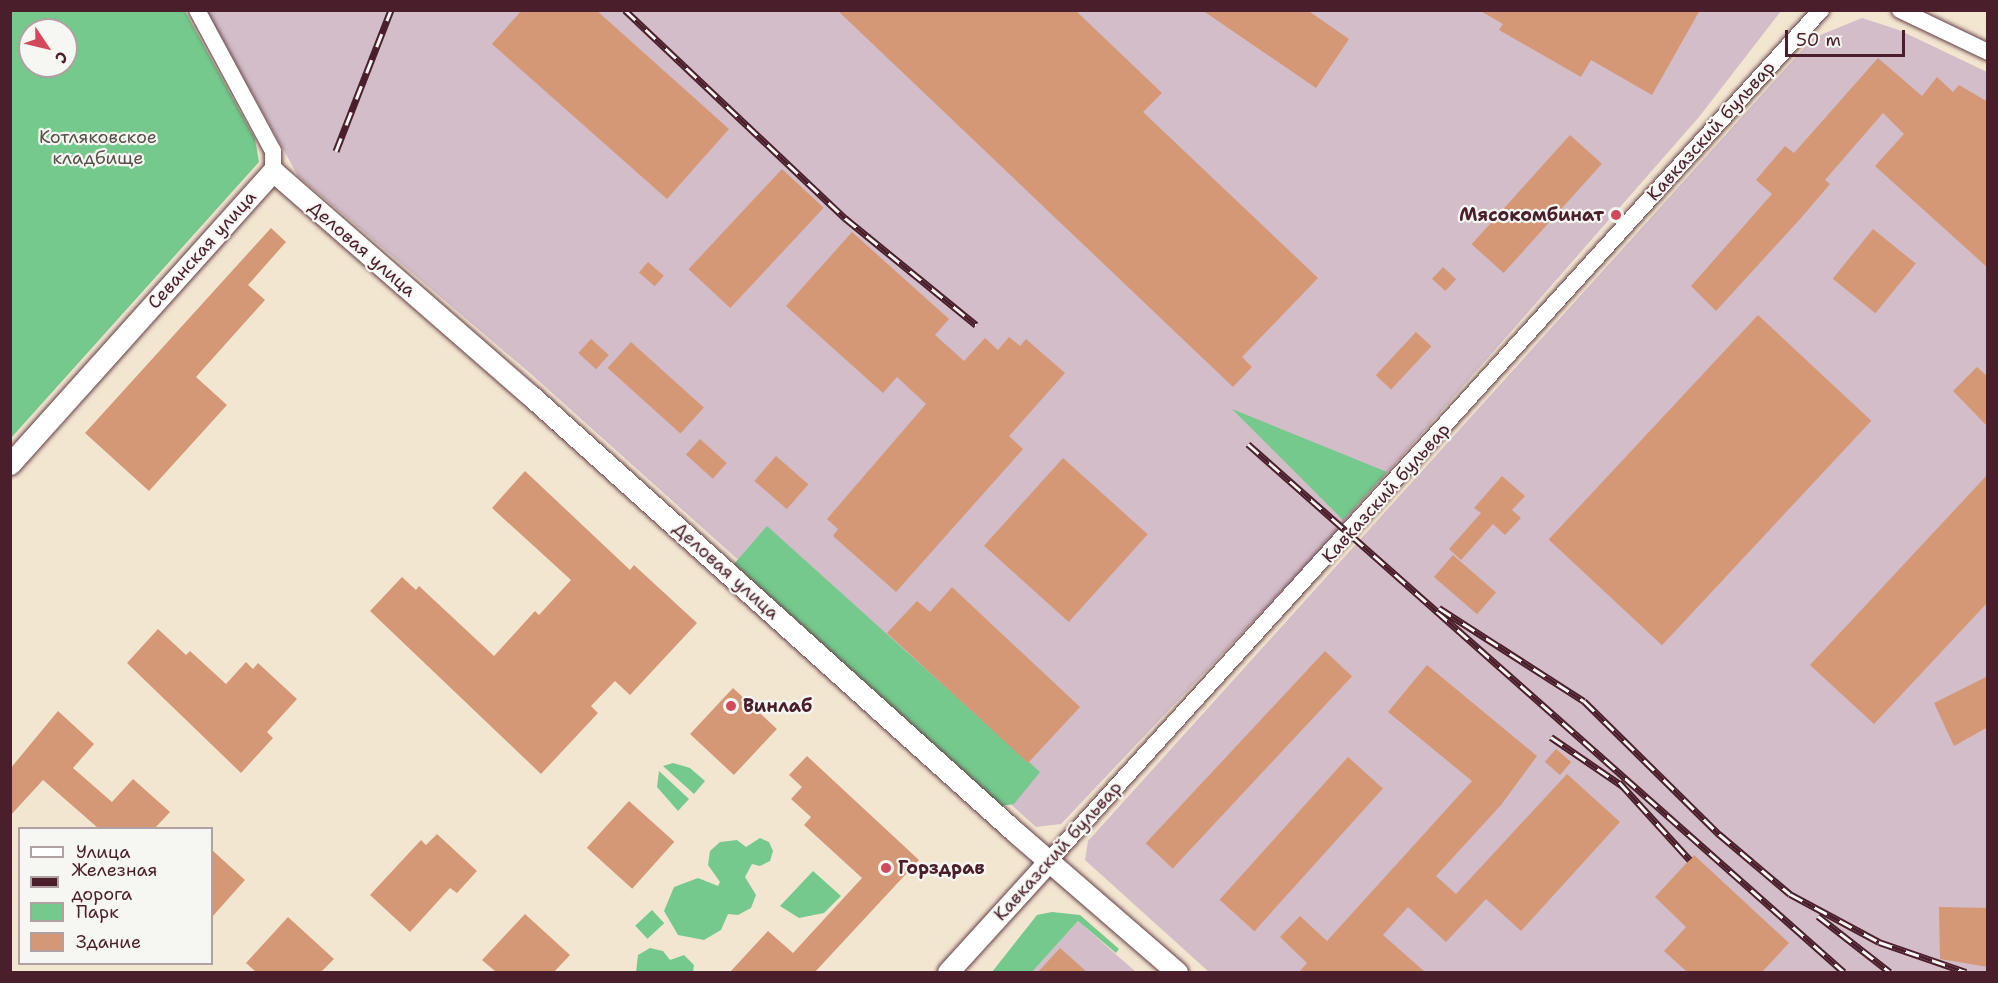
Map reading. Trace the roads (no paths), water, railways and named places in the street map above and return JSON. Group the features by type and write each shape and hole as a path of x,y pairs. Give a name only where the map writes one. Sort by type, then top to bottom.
{"street":[{"path":"197,10 273,151 273,171"},
{"name":"Кавказский бульвар","path":"948,972 1821,10"},
{"path":"1900,10 1988,52"},
{"name":"Севанская улица","path":"10,464 273,171"},
{"name":"Деловая улица","path":"273,171 641,493 1049,861 1177,972"}],"railway":[{"path":"336,151 391,10"},
{"path":"625,10 845,218 976,325"},
{"path":"1248,444 1844,972"},
{"path":"1439,608 1584,701 1719,834 1790,894 1879,942 1966,972"},
{"path":"1551,737 1624,787"},
{"path":"1619,782 1690,860"},
{"path":"1818,916 1890,972"}],"place":[{"name":"Мясокомбинат","path":"1616,215"},
{"name":"Винлаб","path":"731,706"},
{"name":"Горздрав","path":"886,868"}],"park label":[{"name":"Котляковское кладбище","path":"98,148"}]}
